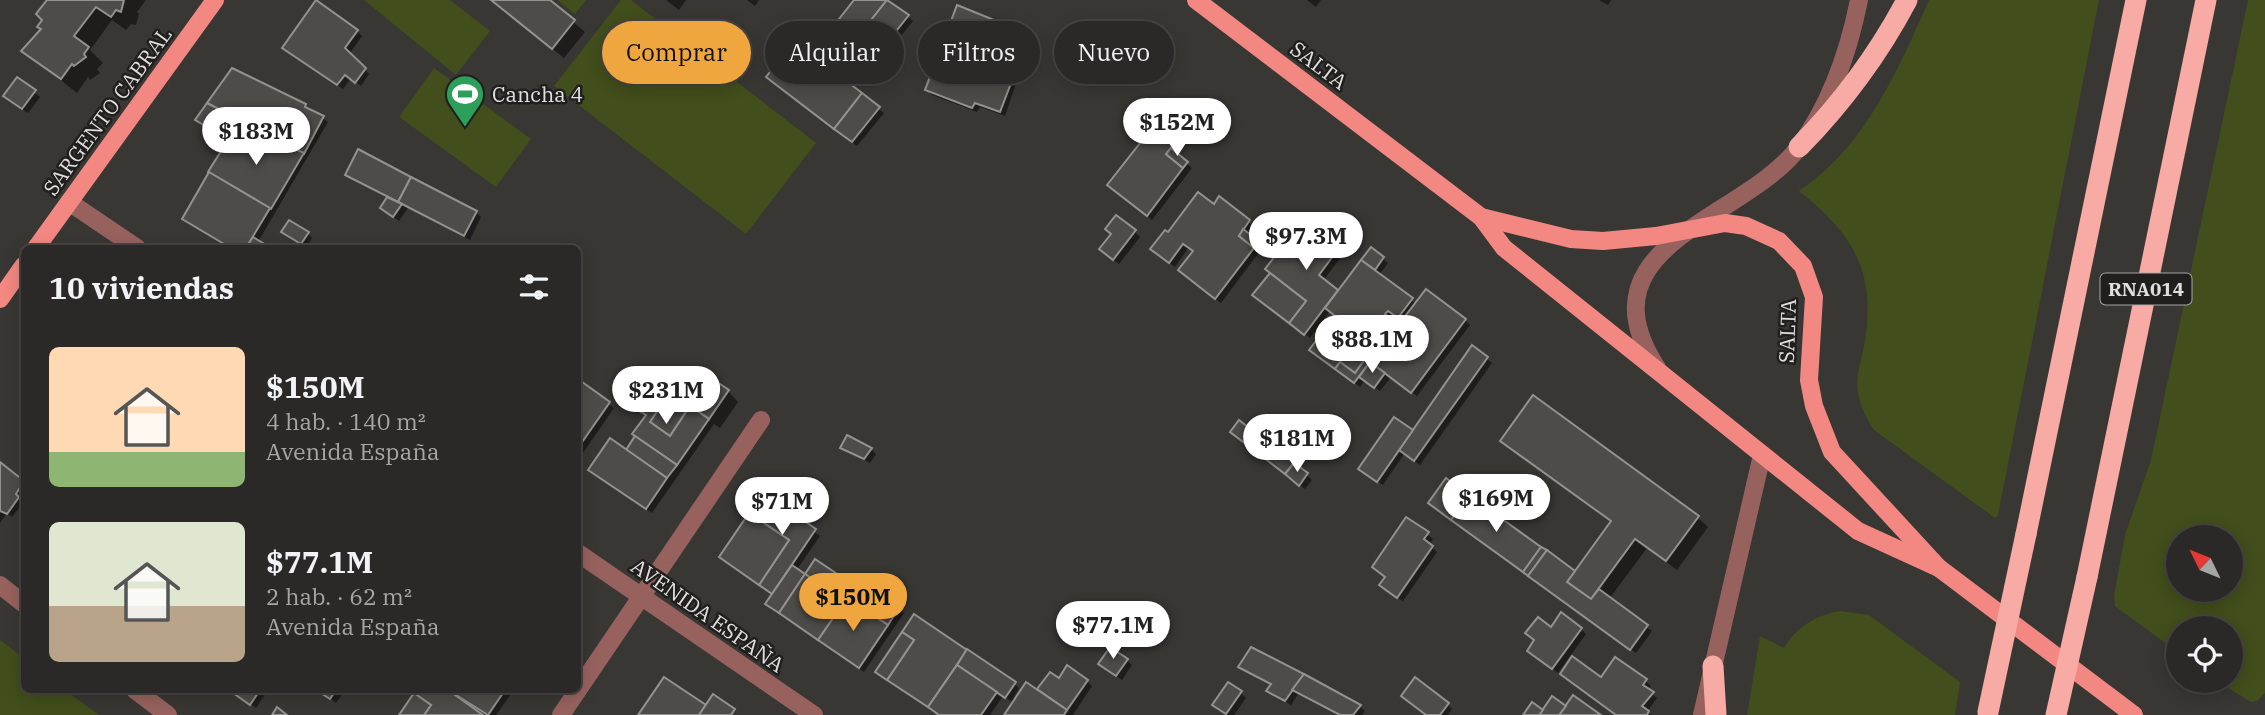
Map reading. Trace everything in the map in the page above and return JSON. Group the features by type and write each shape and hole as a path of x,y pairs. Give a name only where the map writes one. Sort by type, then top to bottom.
{"highway":[{"path":"1799,147 1850,93 1890,32 1907,0"},
{"name":"RNA014","path":"1987,713 2136,0"},
{"name":"RNA014","path":"2056,715 2206,0"},
{"path":"1713,666 1716,715"}],"main road":[{"name":"SARGENTO CABRAL","path":"38,245 215,0"},
{"name":"SALTA","path":"1196,0 1481,216 1504,248 1858,531 1939,568"},
{"name":"SALTA","path":"1481,216 1571,239 1603,241 1725,223 1746,226 1779,241 1803,266 1814,297 1809,380 1822,430 1832,452 1848,472 1876,496 1939,568 2134,715"},
{"path":"0,299 21,269"}],"street":[{"path":"1661,374 1644,348 1637,327 1637,293 1646,272 1659,254 1685,231 1766,180 1799,147 1834,81 1853,30 1859,0"},
{"path":"69,202 132,245"},
{"path":"581,685 761,420"},
{"path":"1702,715 1762,455"},
{"name":"AVENIDA ESPAÑA","path":"581,555 814,715"},
{"path":"0,585 21,602"},
{"path":"139,693 168,715"},
{"path":"561,715 576,693"}],"green space":[{"path":"364,0 450,0 490,31 456,75"},
{"path":"557,0 586,0 575,14"},
{"path":"621,0 631,0 658,21 605,21"},
{"path":"1929,0 2099,0 1998,515 1995,518 1874,430 1859,400 1857,388 1867,323 1865,281 1860,263 1842,232 1799,191 1822,173 1861,130 1892,80"},
{"path":"2248,0 2265,0 2265,693 2257,701 2251,702 2236,693 2243,693 2243,616 2166,616 2166,643 2115,606 2114,596 2125,535 2151,460"},
{"path":"602,24 602,84 740,84 816,143 746,234 554,86"},
{"name":"Cancha 4","path":"434,68 531,139 496,187 399,117"},
{"path":"1840,611 1869,615 1960,682 1955,715 1747,715 1760,636 1784,648 1808,623"},
{"path":"0,640 21,656 21,693 69,693 99,715 0,715"}],"building":[{"path":"47,0 124,0 121,12 116,10 111,17 96,7 74,36 89,47 84,54 86,57 74,66 72,64 61,79 21,51 41,29 37,27 42,20 36,14"},
{"path":"316,0 358,30 345,48 366,68 355,83 345,75 337,85 282,48"},
{"path":"491,0 550,0 575,20 552,49"},
{"path":"854,0 887,0 870,21 837,21"},
{"path":"887,0 909,15 904,21 870,21"},
{"path":"957,5 997,21 951,21"},
{"path":"232,68 306,104 305,107 324,116 304,154 207,103"},
{"path":"17,77 36,90 22,109 3,96"},
{"path":"775,84 850,84 862,93 834,129"},
{"path":"927,84 1011,84 1000,112 975,103 972,108 925,90"},
{"path":"862,93 880,107 852,142 834,129"},
{"path":"207,103 240,120 228,139 195,120"},
{"path":"236,127 279,150 283,143 304,153 271,209 208,172"},
{"path":"1152,128 1173,145 1166,154 1183,168 1147,216 1107,185"},
{"path":"1171,148 1188,162 1183,168 1166,154"},
{"path":"358,149 411,177 398,202 345,175"},
{"path":"209,172 270,208 248,245 223,245 182,219"},
{"path":"411,177 477,211 464,236 398,202"},
{"path":"1198,192 1214,204 1219,196 1250,220 1239,236 1254,248 1215,299 1178,270 1193,251 1183,244 1169,263 1150,249 1165,230 1168,232"},
{"path":"387,197 402,204 393,217 380,208"},
{"path":"1116,215 1136,230 1113,260 1099,249 1111,234 1105,229"},
{"path":"289,220 309,232 301,244 281,232"},
{"path":"1303,220 1339,248 1319,275 1338,290 1304,335 1289,323 1306,301 1265,269"},
{"path":"1243,229 1259,241 1254,248 1239,236"},
{"path":"253,237 266,245 248,245"},
{"path":"1371,247 1384,257 1375,270 1361,260"},
{"path":"1361,260 1413,298 1398,318 1388,311 1385,314 1399,325 1379,350 1374,347 1355,373 1340,362 1335,369 1309,350 1335,316 1325,308"},
{"path":"1270,273 1306,301 1289,323 1252,295"},
{"path":"1426,289 1466,319 1411,393 1370,362"},
{"path":"1472,345 1488,357 1414,461 1399,450"},
{"path":"1367,356 1372,359 1354,383 1335,369 1340,362 1355,373"},
{"path":"1370,362 1385,373 1374,388 1359,377"},
{"path":"708,376 729,390 709,419 690,406 670,436 650,422 679,379 697,391"},
{"path":"581,381 610,402 581,444"},
{"path":"648,382 667,396 650,422 670,436 690,406 709,419 677,465 632,434 646,415 631,406"},
{"path":"1533,395 1699,516 1666,561 1635,539 1591,599 1567,582 1611,521 1500,441"},
{"path":"1394,417 1413,430 1377,482 1358,469"},
{"path":"1239,420 1294,463 1285,474 1230,432"},
{"path":"847,435 872,448 864,459 840,448"},
{"path":"635,436 677,465 667,478 626,450"},
{"path":"610,438 667,478 646,509 588,470"},
{"path":"0,462 21,479 21,486 16,494 19,497 7,514 0,511"},
{"path":"1294,463 1308,473 1299,486 1285,474"},
{"path":"1446,478 1469,495 1451,520 1428,503"},
{"path":"762,492 816,529 772,594 759,585 789,540 749,513"},
{"path":"1469,495 1541,547 1523,572 1451,520"},
{"path":"749,513 789,540 759,585 719,557"},
{"path":"1406,517 1429,532 1424,539 1433,546 1397,598 1379,585 1385,577 1372,567"},
{"path":"1541,547 1547,550 1528,576 1523,572"},
{"path":"1547,550 1575,571 1567,582 1591,599 1599,589 1648,625 1630,650 1528,576"},
{"path":"815,559 855,586 845,601 805,574"},
{"path":"792,565 805,574 779,613 765,604"},
{"path":"805,574 845,601 818,640 779,613"},
{"path":"860,579 900,606 888,625 847,598"},
{"path":"847,598 888,625 859,668 818,640"},
{"path":"1561,612 1582,628 1552,669 1527,651 1534,640 1525,633 1538,617 1551,627"},
{"path":"914,614 967,650 928,707 887,680 914,640 902,632"},
{"path":"902,632 914,640 887,680 875,672"},
{"path":"1110,647 1128,659 1116,676 1098,664"},
{"path":"1251,647 1304,674 1285,701 1266,691 1271,684 1238,667"},
{"path":"967,649 1016,682 1005,698 957,665"},
{"path":"1572,656 1601,677 1615,657 1647,679 1643,685 1654,692 1642,706 1649,711 1647,715 1616,715 1560,674"},
{"path":"957,665 997,692 981,715 939,715 928,707"},
{"path":"1067,665 1088,680 1067,710 1037,689 1050,672 1059,678"},
{"path":"1304,674 1361,705 1353,715 1340,715 1292,690"},
{"path":"664,677 706,705 699,715 638,715"},
{"path":"1415,677 1449,703 1440,715 1426,715 1401,696"},
{"path":"1026,682 1067,710 1064,715 1004,715"},
{"path":"1228,682 1242,691 1226,714 1212,705"},
{"path":"233,693 258,693 250,705"},
{"path":"321,693 334,693 330,699"},
{"path":"414,693 452,693 483,715 424,715 431,705"},
{"path":"414,693 431,705 424,715 399,715"},
{"path":"453,693 503,693 488,715"},
{"path":"713,694 735,709 731,715 699,715"},
{"path":"1573,695 1601,715 1559,715"},
{"path":"1552,696 1566,706 1559,715 1539,715"},
{"path":"1532,702 1543,710 1539,715 1523,715"},
{"path":"277,707 287,715 272,715"}],"place":[{"name":"Cancha 4","path":"465,128"}]}
